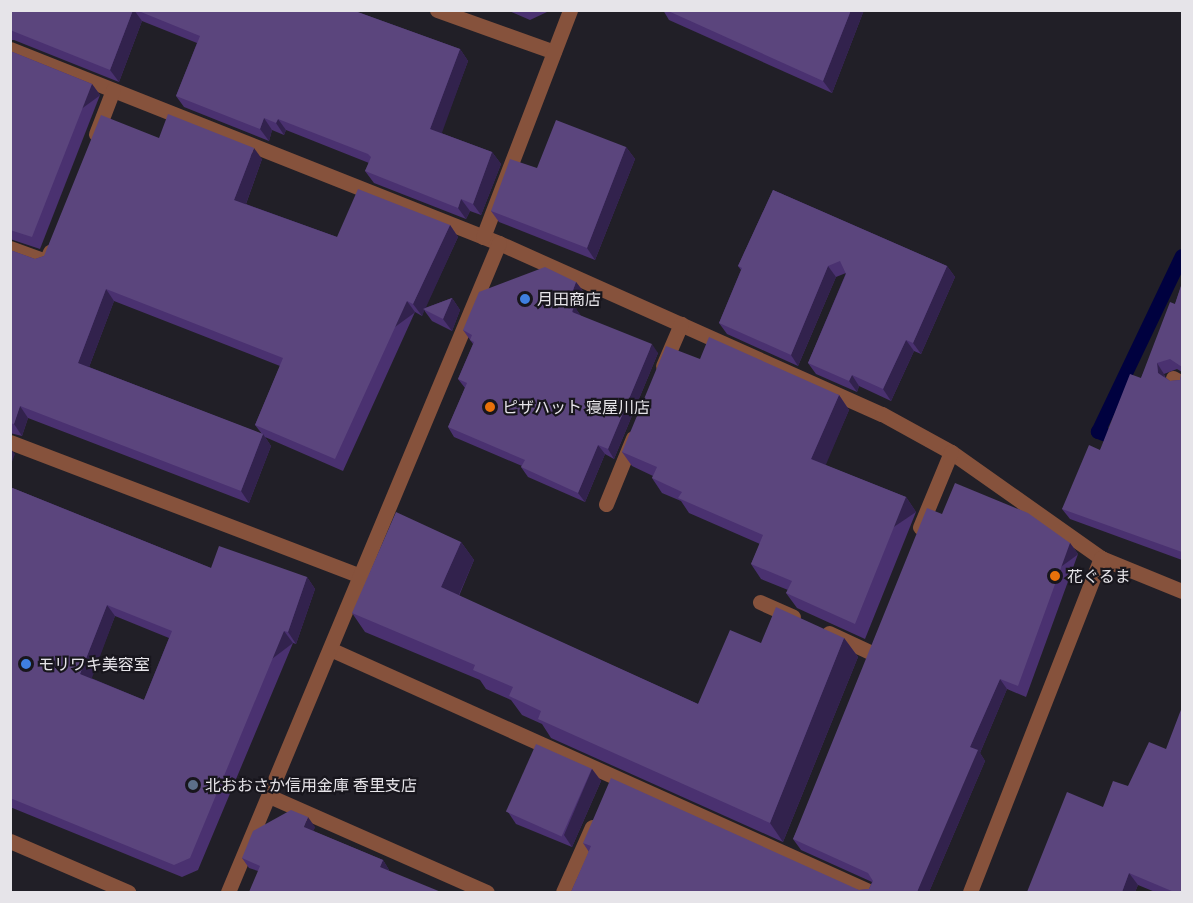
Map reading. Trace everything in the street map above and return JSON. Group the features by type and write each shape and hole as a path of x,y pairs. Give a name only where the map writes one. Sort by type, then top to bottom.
{"street":[{"path":"437,10 554,52"},
{"path":"483,237 570,10"},
{"path":"10,49 499,243 681,324 806,373 951,452 1101,558 1182,591"},
{"path":"88,154 113,90"},
{"path":"10,248 46,261 54,240"},
{"path":"228,892 499,243"},
{"path":"659,377 681,324"},
{"path":"606,504 641,420"},
{"path":"10,442 361,576"},
{"path":"915,540 951,452"},
{"path":"970,892 1101,558"},
{"path":"760,602 870,651"},
{"path":"330,649 611,783 790,850 871,892"},
{"path":"269,796 487,892"},
{"path":"563,892 600,809"},
{"path":"10,841 128,892"}],"building":[{"path":"10,10 133,10 110,70 10,30"},
{"path":"136,10 352,10 460,49 430,129 492,152 473,204 461,199 458,208 365,171 371,157 368,154 278,119 276,123 264,118 260,129 176,96 200,36"},
{"path":"666,10 851,10 823,81"},
{"path":"10,51 92,84 32,237 10,230"},
{"path":"168,114 254,148 234,200 337,237 358,189 450,225 413,304 407,301 335,459 255,425 283,358 106,289 78,363 263,434 241,491 20,406 14,424 10,423 10,250 35,259 44,256 101,115 159,138"},
{"path":"556,120 626,147 587,248 491,211 510,159 537,168"},
{"path":"773,190 947,266 913,343 906,340 883,389 852,375 849,381 808,363 846,274 840,261 828,266 791,355 719,323 742,268 738,266"},
{"path":"545,267 576,282 568,304 574,307 572,312 652,344 608,449 598,445 578,493 521,467 525,460 448,427 467,383 458,379 474,342 470,340 472,335 463,330 479,292"},
{"path":"1182,283 1182,367 1182,552 1062,509 1089,445 1100,450 1130,374 1141,378 1170,302 1175,304","holes":["1170,359 1182,367 1180,380 1170,381 1158,373 1157,363"]},
{"path":"452,298 443,319 423,309"},
{"path":"709,337 839,395 811,459 906,497 855,624 786,593 792,581 751,564 763,535 678,498 682,492 652,478 657,467 622,452 666,346 700,359"},
{"path":"955,483 1028,513 1070,543 1018,686 1000,679 970,747 978,750 917,892 571,892 591,846 583,843 611,778 859,890 869,889 873,881 868,873 793,839 927,508 942,514"},
{"path":"10,487 211,568 219,546 307,577 288,632 284,631 190,858 174,865 10,798","holes":["107,605 172,631 144,700 80,674"]},
{"path":"396,512 461,542 441,587 698,704 730,630 761,643 776,607 844,638 770,823 538,719 541,711 509,696 513,687 473,670 475,665 352,613"},
{"path":"1182,707 1182,892 1174,892 1129,873 1122,892 1027,892 1067,792 1103,807 1113,781 1128,786 1149,742 1166,749"},
{"path":"536,744 592,769 562,836 506,812"},
{"path":"291,810 308,817 304,827 383,860 380,867 441,892 249,892 260,866 242,858 253,831"}],"waterway":[{"path":"1122,441 1098,432 1182,256"}],"place":[{"name":"月田商店","path":"525,299"},
{"name":"ピザハット 寝屋川店","path":"490,407"},
{"name":"花ぐるま","path":"1055,576"},
{"name":"モリワキ美容室","path":"26,664"},
{"name":"北おおさか信用金庫 香里支店","path":"193,785"}]}
